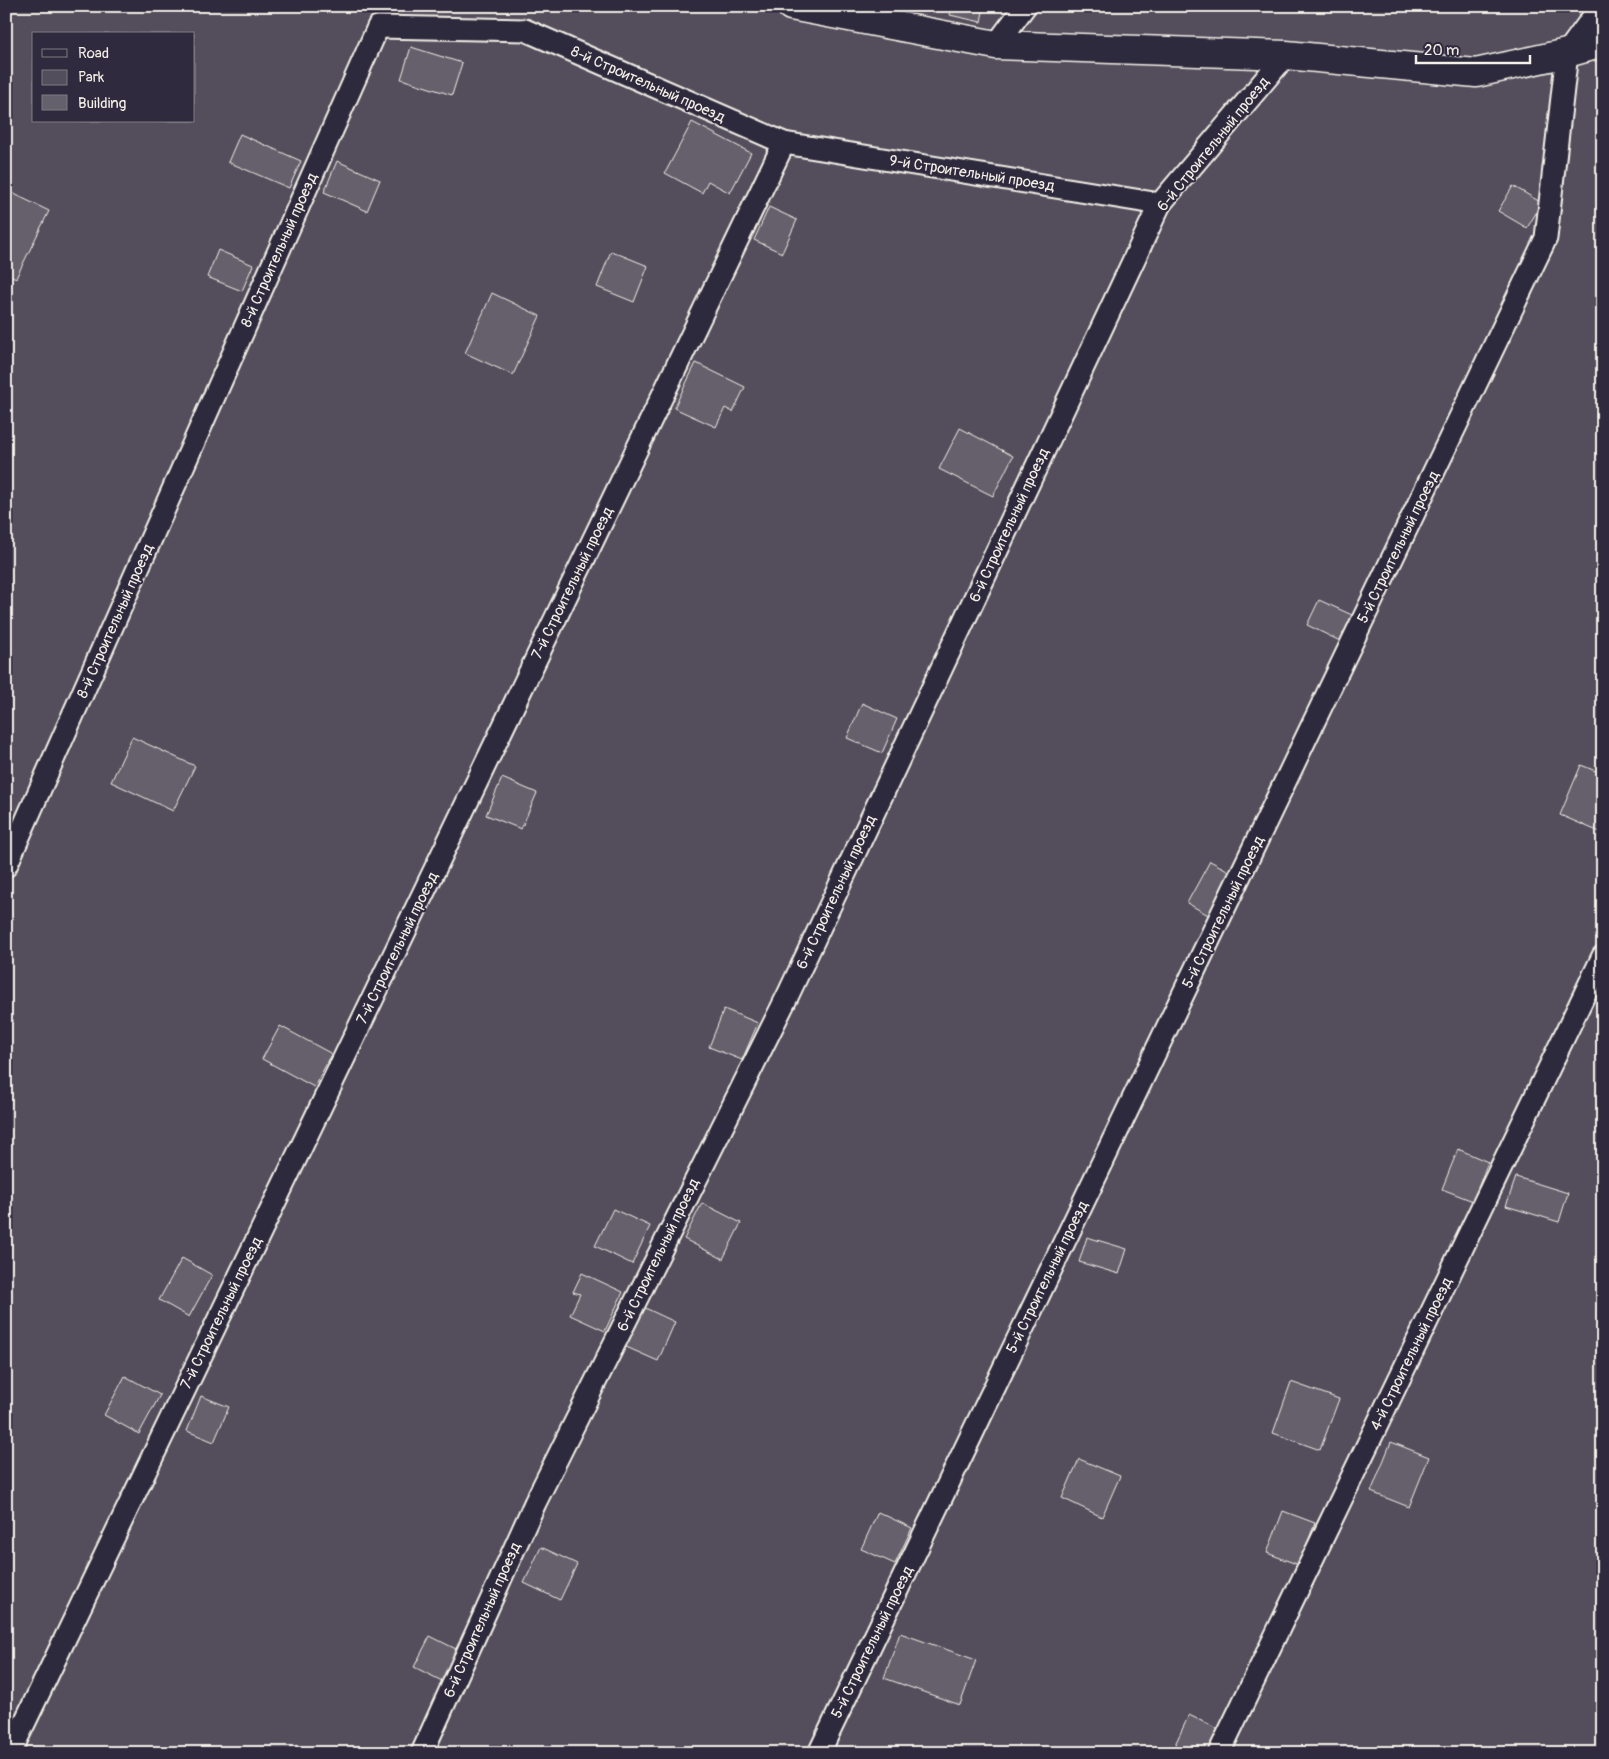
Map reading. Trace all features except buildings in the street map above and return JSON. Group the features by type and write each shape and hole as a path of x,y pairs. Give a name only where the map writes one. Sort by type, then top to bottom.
{"street":[{"path":"791,6 996,45 1286,55 1476,73 1603,43"}],"lane":[{"path":"996,45 1025,6"},
{"path":"1567,53 1601,6"},
{"name":"8-й Строительный проезд","path":"6,866 378,27 525,30 784,143"},
{"name":"5-й Строительный проезд","path":"819,1753 1546,238 1567,53"},
{"name":"6-й Строительный проезд","path":"422,1753 535,1503 788,995 1160,204 1286,55"},
{"name":"9-й Строительный проезд","path":"784,143 1160,204"},
{"name":"7-й Строительный проезд","path":"10,1753 784,143"},
{"name":"4-й Строительный проезд","path":"1219,1753 1603,956"}],"green space":[{"path":"6,6 1603,6 1603,1753 6,1753"}]}
